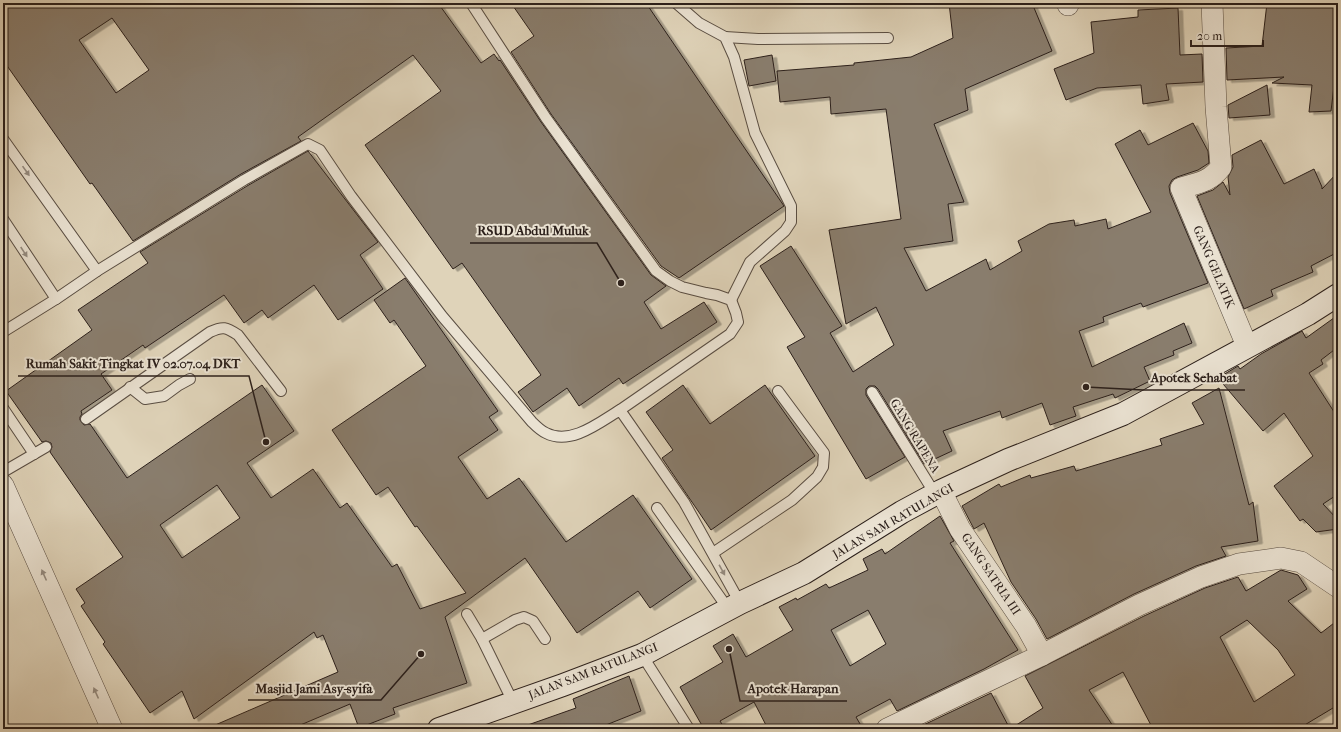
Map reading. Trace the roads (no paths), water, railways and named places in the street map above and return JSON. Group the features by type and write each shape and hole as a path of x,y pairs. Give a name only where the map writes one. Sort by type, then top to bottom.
{"street":[{"name":"GANG GELATIK","path":"1212,3 1216,107 1221,167 1215,175 1202,182 1181,188 1247,346"},
{"name":"JALAN SAM RATULANGI","path":"439,729 642,655 734,607 804,573 902,512 938,493 1008,460 1123,414 1308,314 1338,295"},
{"path":"3,485 112,729"},
{"name":"GANG SATRIA III","path":"938,493 960,529 1026,626 1042,655"},
{"path":"887,729 1042,655 1139,605 1201,576 1239,564 1281,558 1301,562 1338,588"}],"lane":[{"path":"3,332 97,271 244,180 308,144 320,150 351,196 442,316 532,422 546,433 559,437 583,433 620,410 730,334 738,322 731,300 716,294 682,287 670,281 656,270 546,118 471,3"},
{"path":"676,3 699,23 725,36 758,39 888,38"},
{"path":"725,36 734,57 755,133 792,206 791,222 785,231 750,262 731,300"},
{"path":"3,139 97,271"},
{"path":"3,219 56,299"},
{"path":"86,419 210,332 220,328 229,329 238,335 281,391"},
{"path":"130,387 145,399 164,396 190,379"},
{"path":"713,553 792,500 817,477 823,467 824,453 778,391"},
{"name":"GANG RAPENA","path":"872,392 938,493"},
{"path":"3,408 34,454"},
{"path":"620,410 684,502 713,553 734,607"},
{"path":"3,472 46,447"},
{"path":"657,508 734,607"},
{"path":"467,614 482,639 513,702"},
{"path":"482,639 514,620 524,617 533,621 545,639"},
{"path":"642,655 689,729"}],"place":[{"name":"RSUD Abdul Muluk","path":"621,283"},
{"name":"Apotek Sehabat","path":"1086,387"},
{"name":"Rumah Sakit Tingkat IV 02.07.04 DKT","path":"266,442"},
{"name":"Apotek Harapan","path":"729,649"},
{"name":"Masjid Jami Asy-syifa","path":"421,654"}]}
